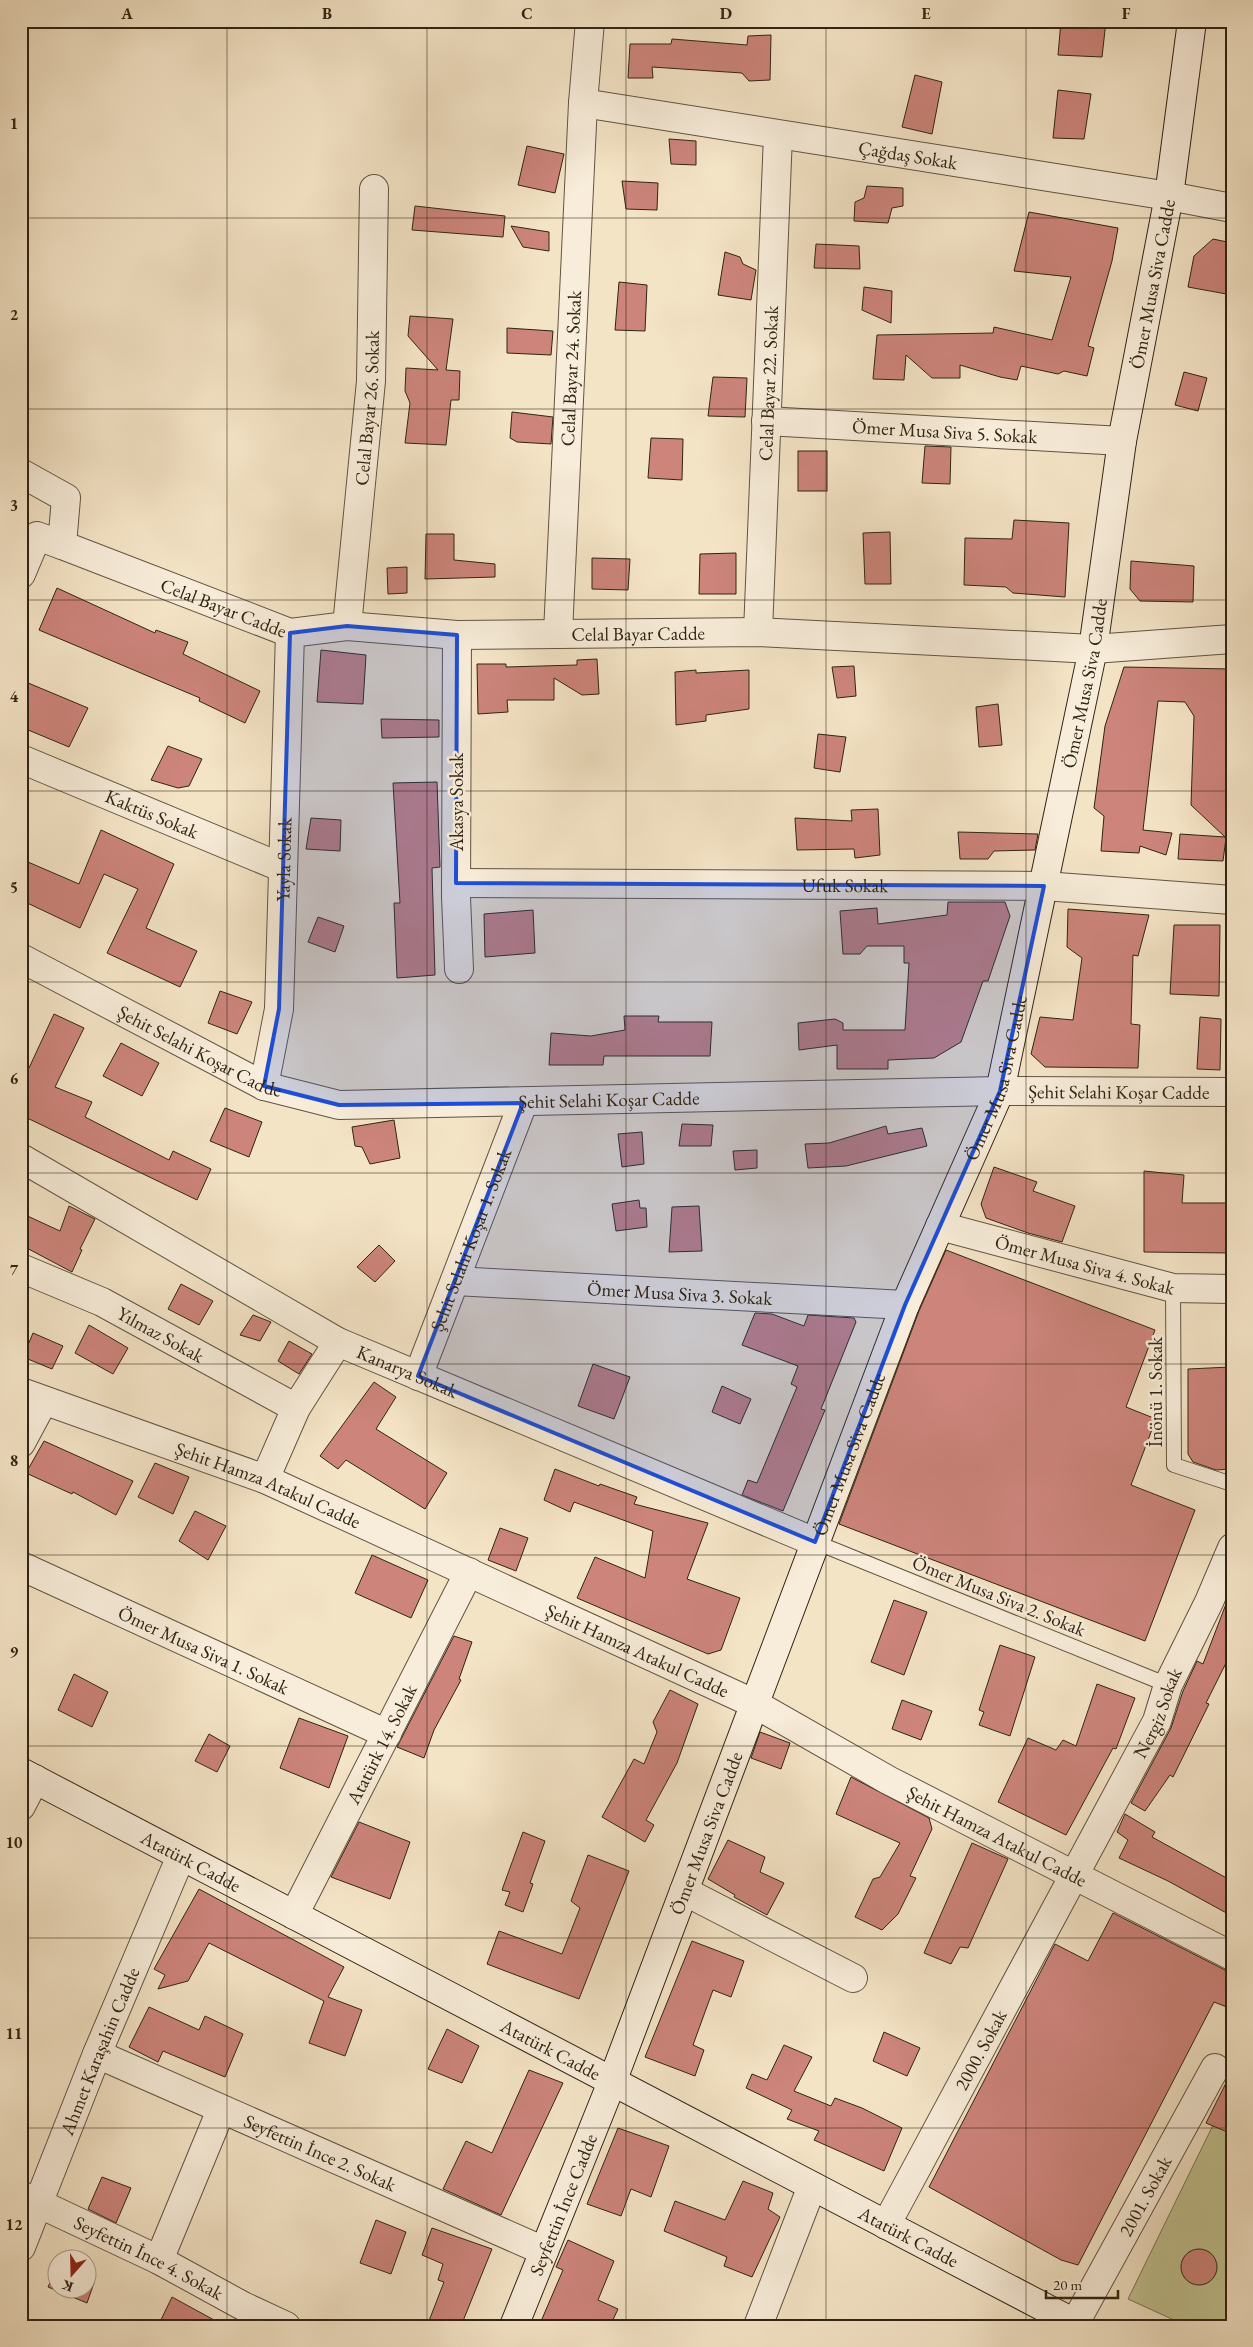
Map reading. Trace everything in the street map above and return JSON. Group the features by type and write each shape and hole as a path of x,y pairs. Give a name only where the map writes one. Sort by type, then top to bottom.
{"street":[{"name":"Celal Bayar 24. Sokak","path":"558,633 583,103 590,21"},
{"name":"Ömer Musa Siva Cadde","path":"612,2082 905,1305 1000,1091 1093,649 1122,441 1169,196 1192,21"},
{"name":"Çağdaş Sokak","path":"583,103 1169,196 1232,208"},
{"name":"Celal Bayar 22. Sokak","path":"758,632 778,135"},
{"name":"Celal Bayar 26. Sokak","path":"347,626 371,381 374,189"},
{"name":"Ömer Musa Siva 5. Sokak","path":"766,421 1122,441"},
{"path":"21,474 66,498 49,540 21,574"},
{"name":"Celal Bayar Cadde","path":"49,540 290,633 347,626 457,635 758,632 1093,649 1232,639"},
{"name":"Yayla Sokak","path":"264,1086 278,1009 290,633"},
{"name":"Akasya Sokak","path":"457,635 456,883 459,969"},
{"name":"Kaktüs Sokak","path":"21,759 283,868"},
{"name":"Ufuk Sokak","path":"456,883 1044,886 1232,900"},
{"name":"Şehit Selahi Koşar Cadde","path":"21,958 264,1086 340,1105 523,1103 1000,1091 1232,1092"},
{"name":"Şehit Selahi Koşar 1. Sokak","path":"418,1376 523,1103"},
{"name":"Kanarya Sokak","path":"21,1158 338,1342 816,1542"},
{"name":"Ömer Musa Siva 4. Sokak","path":"940,1226 1173,1288 1232,1289"},
{"name":"Yılmaz Sokak","path":"21,1268 102,1302 296,1408"},
{"name":"Ömer Musa Siva 3. Sokak","path":"455,1281 905,1305"},
{"path":"266,1479 296,1408 338,1342"},
{"path":"21,1443 32,1397"},
{"name":"Şehit Hamza Atakul Cadde","path":"32,1397 266,1479 754,1704 888,1780 1232,1956"},
{"name":"Nergiz Sokak","path":"1075,1874 1157,1721 1168,1685 1209,1602 1232,1548"},
{"name":"Ömer Musa Siva 1. Sokak","path":"21,1566 387,1734"},
{"name":"Atatürk 14. Sokak","path":"294,1916 469,1572"},
{"path":"21,1806 28,1776"},
{"name":"Atatürk Cadde","path":"28,1776 1078,2324"},
{"name":"Ahmet Karaşahin Cadde","path":"21,2248 30,2199 97,2054 181,1856"},
{"name":"2000. Sokak","path":"886,2225 1075,1874"},
{"path":"684,1891 853,1978"},
{"name":"Seyfettin İnce 2. Sokak","path":"97,2054 544,2251"},
{"name":"2001. Sokak","path":"1078,2324 1215,2068"},
{"name":"Seyfettin İnce Cadde","path":"514,2326 612,2082"},
{"path":"159,2260 221,2110"},
{"path":"758,2326 812,2186"},
{"name":"Seyfettin İnce 4. Sokak","path":"30,2199 159,2260 238,2316 286,2326"}],"lane":[{"name":"İnönü 1. Sokak","path":"1173,1288 1174,1465 1232,1484"},
{"name":"Ömer Musa Siva 2. Sokak","path":"816,1542 1168,1685"}],"highlighted area":[{"path":"347,626 457,635 456,883 1044,886 1000,1091 905,1305 815,1542 418,1376 523,1103 339,1105 264,1086 279,1009 290,633"}],"green space":[{"path":"1215,2121 1232,2129 1232,2326 1187,2326 1128,2299"}],"building":[{"path":"1061,21 1106,21 1102,57 1058,55"},
{"path":"771,35 770,80 749,81 742,73 652,67 653,78 628,78 630,44 671,44 672,39 747,45 748,36"},
{"path":"915,75 942,82 932,134 902,127"},
{"path":"1058,90 1091,94 1084,139 1053,138"},
{"path":"669,139 696,141 696,165 671,164"},
{"path":"527,146 564,154 555,193 518,185"},
{"path":"622,181 658,183 657,210 626,209"},
{"path":"867,186 903,188 903,206 892,208 888,223 854,221 855,202 864,198"},
{"path":"415,206 505,216 503,237 412,230"},
{"path":"1029,212 1118,228 1112,261 1088,346 1094,348 1087,376 1064,371 1058,374 1021,366 1017,380 960,365 960,378 932,378 906,355 904,380 873,379 877,335 993,333 994,327 1052,340 1071,277 1014,271"},
{"path":"511,226 549,232 549,251 523,247"},
{"path":"1213,239 1232,243 1232,295 1188,287 1194,256"},
{"path":"816,244 859,246 860,269 814,268"},
{"path":"725,252 740,257 743,264 756,270 751,300 718,295"},
{"path":"619,282 647,285 645,331 615,330"},
{"path":"864,287 892,291 891,323 862,310"},
{"path":"410,316 453,319 446,370 460,371 459,400 451,400 446,445 405,443 410,403 405,391 406,368 438,370 408,336"},
{"path":"507,328 553,331 551,355 507,353"},
{"path":"1184,372 1207,378 1198,411 1175,405"},
{"path":"713,377 747,378 745,417 708,416"},
{"path":"512,412 553,417 551,444 517,442 510,438"},
{"path":"651,438 683,439 682,480 648,478"},
{"path":"925,446 951,447 950,484 922,483"},
{"path":"798,451 827,451 827,491 798,491"},
{"path":"1014,520 1069,523 1065,597 1013,593 1006,587 964,585 965,538 1012,539"},
{"path":"890,532 891,584 865,584 863,533"},
{"path":"426,534 454,534 454,560 495,564 495,577 425,579"},
{"path":"736,553 736,594 699,594 700,554"},
{"path":"592,558 630,559 628,590 592,589"},
{"path":"1131,561 1194,566 1193,602 1140,601 1130,589"},
{"path":"407,567 407,593 388,594 387,568"},
{"path":"57,588 155,633 156,630 188,642 183,654 260,691 245,723 199,701 200,698 39,630"},
{"path":"321,650 366,655 363,704 317,702"},
{"path":"597,659 599,694 582,695 554,678 554,700 507,700 508,712 478,714 477,664 506,664 506,667 577,665 577,660"},
{"path":"854,666 856,696 837,698 832,667"},
{"path":"1124,667 1232,669 1232,715 1229,714 1226,838 1223,861 1178,859 1180,834 1225,837 1191,805 1194,716 1185,702 1158,701 1143,830 1172,833 1166,855 1140,846 1139,853 1101,851 1104,816 1094,808 1105,726"},
{"path":"696,670 696,673 749,670 749,709 706,715 706,721 676,725 675,672"},
{"path":"21,680 88,708 69,747 21,727"},
{"path":"998,704 1002,745 979,747 976,707"},
{"path":"381,719 439,720 439,737 382,738"},
{"path":"818,734 846,737 840,772 814,768"},
{"path":"168,746 202,759 189,786 178,788 151,780"},
{"path":"437,782 440,867 432,868 435,975 397,978 394,903 400,903 393,783"},
{"path":"878,809 880,855 855,858 854,849 797,850 795,818 852,821 851,810"},
{"path":"311,818 341,820 340,851 306,849"},
{"path":"101,830 174,864 146,928 197,951 180,987 107,953 138,889 104,874 80,928 21,900 21,859 79,884"},
{"path":"958,832 1038,834 1035,850 994,851 988,859 960,859"},
{"path":"948,902 1005,902 1010,916 988,981 983,981 961,1042 934,1058 888,1060 888,1069 837,1069 837,1045 799,1050 798,1023 835,1019 843,1023 843,1030 905,1030 909,963 904,963 904,946 867,946 860,954 843,954 840,911 877,908 878,924 947,915"},
{"path":"1068,909 1149,915 1138,956 1133,955 1131,1024 1140,1025 1138,1068 1045,1067 1031,1054 1040,1017 1073,1020 1082,958 1067,947"},
{"path":"533,910 535,953 485,957 484,914"},
{"path":"318,917 344,926 335,952 308,942"},
{"path":"1174,925 1220,925 1219,996 1170,994"},
{"path":"220,991 252,1002 237,1034 208,1023"},
{"path":"54,1014 84,1028 55,1087 92,1102 85,1117 169,1160 173,1151 211,1169 197,1200 21,1115 21,1065 29,1068"},
{"path":"624,1016 659,1016 658,1022 712,1022 710,1056 604,1056 603,1065 549,1065 551,1033 591,1036 625,1030"},
{"path":"1200,1017 1221,1019 1220,1070 1197,1069"},
{"path":"121,1043 159,1063 142,1096 103,1076"},
{"path":"225,1108 262,1122 249,1157 210,1141"},
{"path":"394,1120 400,1158 370,1164 362,1147 355,1146 352,1127"},
{"path":"682,1124 713,1125 711,1146 679,1146"},
{"path":"886,1126 888,1134 922,1128 927,1146 846,1166 808,1168 805,1144 829,1143"},
{"path":"642,1132 644,1164 622,1167 618,1134"},
{"path":"757,1150 757,1168 735,1170 733,1151"},
{"path":"994,1167 1037,1182 1033,1191 1075,1206 1062,1242 1028,1233 986,1218 981,1204"},
{"path":"1144,1171 1184,1175 1182,1203 1232,1203 1232,1253 1144,1252"},
{"path":"639,1200 640,1208 646,1208 647,1227 616,1231 612,1204"},
{"path":"69,1206 95,1219 80,1249 82,1250 72,1272 21,1245 21,1213 60,1231"},
{"path":"699,1206 702,1251 669,1252 672,1207"},
{"path":"379,1245 395,1261 375,1282 357,1267"},
{"path":"946,1250 1155,1330 1126,1407 1156,1419 1131,1485 1195,1510 1145,1641 839,1524 919,1311"},
{"path":"181,1284 213,1301 199,1325 168,1309"},
{"path":"755,1313 772,1314 804,1326 808,1315 854,1318 856,1322 821,1409 825,1410 783,1511 742,1495 748,1480 757,1483 797,1387 791,1384 798,1366 742,1345"},
{"path":"253,1315 271,1322 260,1341 240,1335"},
{"path":"89,1325 128,1348 113,1374 75,1353"},
{"path":"33,1333 63,1346 52,1369 23,1357"},
{"path":"289,1341 312,1354 299,1374 278,1361"},
{"path":"593,1364 630,1377 614,1419 578,1406"},
{"path":"1230,1367 1232,1469 1216,1470 1193,1462 1188,1454 1188,1369"},
{"path":"374,1382 396,1397 376,1429 447,1473 425,1509 346,1460 338,1469 320,1456"},
{"path":"722,1386 751,1399 740,1424 712,1412"},
{"path":"44,1441 133,1481 116,1515 73,1492 72,1494 26,1473"},
{"path":"155,1463 189,1477 173,1514 138,1497"},
{"path":"555,1469 599,1486 600,1484 637,1497 634,1504 708,1523 687,1579 740,1598 721,1650 708,1654 577,1598 595,1557 645,1578 653,1531 574,1502 570,1512 544,1500"},
{"path":"195,1511 226,1526 208,1560 179,1541"},
{"path":"500,1528 528,1538 516,1571 488,1560"},
{"path":"372,1555 428,1580 411,1618 355,1593"},
{"path":"1231,1591 1232,1651 1206,1703 1209,1704 1173,1777 1170,1775 1145,1811 1131,1803 1171,1728 1183,1691 1197,1661 1203,1664"},
{"path":"894,1600 927,1612 904,1675 871,1662"},
{"path":"454,1636 472,1642 459,1679 461,1680 434,1730 424,1758 397,1747"},
{"path":"1000,1645 1035,1657 1010,1736 979,1725 984,1712 979,1710"},
{"path":"74,1674 108,1692 92,1727 58,1710"},
{"path":"1097,1684 1135,1698 1116,1749 1113,1748 1066,1835 998,1802 1028,1738 1056,1750 1063,1740 1076,1746"},
{"path":"670,1690 698,1704 677,1763 646,1820 654,1825 645,1842 602,1817 634,1759 644,1764 657,1732 653,1722"},
{"path":"902,1700 932,1711 921,1740 892,1729"},
{"path":"299,1718 348,1736 329,1788 280,1768"},
{"path":"760,1732 790,1743 781,1769 751,1758"},
{"path":"209,1734 230,1746 217,1772 195,1761"},
{"path":"851,1777 929,1818 932,1829 910,1876 916,1878 898,1914 882,1930 855,1917 873,1879 880,1877 900,1843 836,1814"},
{"path":"1125,1814 1155,1832 1152,1837 1232,1881 1232,1916 1168,1881 1119,1858 1128,1840 1117,1832"},
{"path":"359,1822 410,1842 390,1899 331,1877"},
{"path":"523,1832 545,1841 530,1883 533,1884 523,1912 505,1905 510,1892 502,1890"},
{"path":"728,1840 765,1857 760,1872 784,1883 767,1915 734,1897 735,1895 708,1879"},
{"path":"972,1843 1008,1859 968,1948 960,1947 951,1964 924,1953"},
{"path":"588,1855 629,1871 579,1999 487,1964 499,1931 562,1954 580,1908 571,1901"},
{"path":"199,1889 344,1967 328,1997 362,2010 345,2056 309,2043 324,2001 209,1943 188,1981 158,1989 165,1975 154,1969"},
{"path":"1113,1913 1225,1970 1232,1971 1232,2009 1214,2002 1078,2265 1061,2260 929,2187 1055,1944 1088,1961"},
{"path":"692,1941 744,1961 731,1997 713,1990 693,2045 704,2050 695,2076 645,2057"},
{"path":"149,2007 199,2030 205,2016 243,2034 225,2077 163,2051 158,2062 129,2047"},
{"path":"447,2029 479,2046 462,2083 428,2069"},
{"path":"884,2032 920,2048 907,2076 873,2061"},
{"path":"784,2045 812,2057 794,2091 831,2106 835,2098 862,2108 902,2128 884,2171 814,2140 819,2131 787,2119 792,2110 746,2088 752,2074 767,2080"},
{"path":"529,2070 563,2083 501,2215 443,2189 466,2141 492,2153"},
{"path":"1232,2071 1232,2134 1206,2123"},
{"path":"618,2128 669,2146 651,2197 631,2189 621,2216 587,2204"},
{"path":"102,2177 131,2188 116,2223 88,2209"},
{"path":"743,2181 773,2193 768,2209 780,2217 752,2277 724,2266 727,2257 664,2231 675,2201 725,2220"},
{"path":"376,2220 406,2232 391,2274 360,2263"},
{"path":"432,2228 492,2249 461,2326 427,2326 444,2282 438,2280 443,2264 422,2255"},
{"path":"568,2240 614,2261 598,2300 618,2309 610,2326 539,2326 563,2270 556,2267"},
{"path":"1199,2249 1211,2255 1217,2267 1211,2279 1199,2285 1187,2279 1181,2267 1187,2255"},
{"path":"172,2297 225,2326 158,2326"}]}
